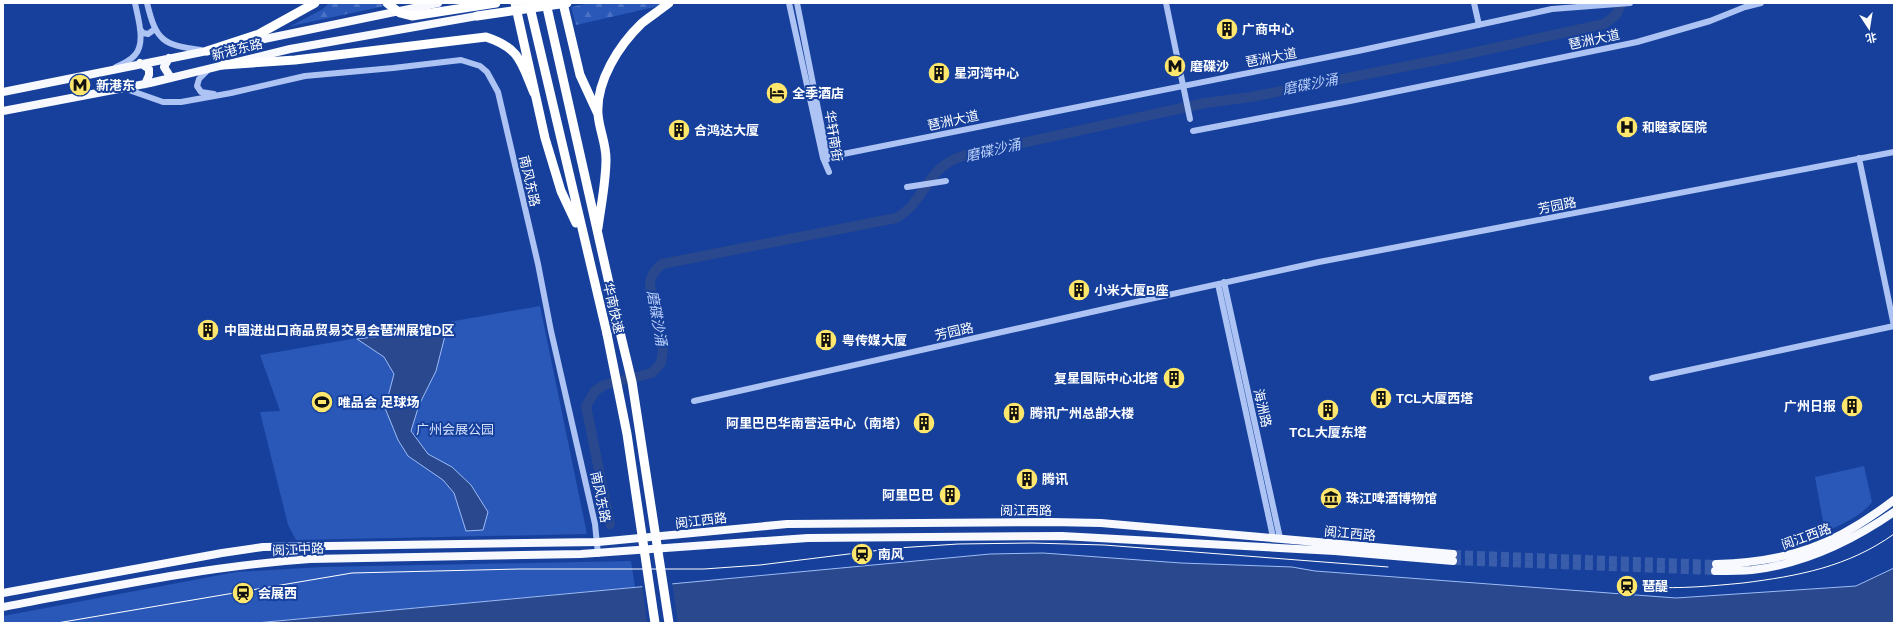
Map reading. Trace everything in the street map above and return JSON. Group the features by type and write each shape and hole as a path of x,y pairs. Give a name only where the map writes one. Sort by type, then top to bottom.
{"highway":[{"path":"207,51 259,34 315,3"},
{"path":"387,3 400,13 412,16 496,3"},
{"path":"515,3 545,138 561,192 584,238"},
{"name":"华南快速","path":"531,3 607,334 627,434 655,623"},
{"name":"华南快速","path":"546,3 597,235 632,382 669,623"},
{"path":"562,3 580,76 598,114"},
{"path":"477,16 567,3"},
{"path":"597,235 606,158 598,114 599,98 603,81 618,54 633,32 643,22 669,3"},
{"path":"223,65 295,60 486,37 500,42 518,56 534,93"}],"main road":[{"name":"新港东路","path":"3,92 438,3"},
{"name":"新港东路","path":"3,111 146,84 296,48 477,16 531,3"},
{"path":"169,58 164,67 171,78"},
{"path":"140,63 149,69 146,84"},
{"name":"阅江西路","path":"1894,500 1854,528 1831,541 1806,551 1778,559 1716,568 1752,570 1780,566 1809,557 1847,540 1894,512"},
{"name":"阅江西路","path":"598,542 664,537 720,529 774,525 904,522 1101,523 1276,537 1453,557 1062,536 808,538 598,554"},
{"name":"阅江中路","path":"3,593 222,553 263,547 598,542"},
{"name":"阅江中路","path":"3,607 221,567 265,562 310,559 598,554"}],"street":[{"path":"114,69 135,55 140,44 140,29 136,3"},
{"path":"147,3 154,29 165,41 178,47 207,51"},
{"name":"华轩南街","path":"789,3 826,157"},
{"name":"华轩南街","path":"798,3 826,157"},
{"path":"1166,3 1190,119"},
{"path":"1474,3 1479,25"},
{"name":"琶洲大道","path":"826,157 1183,88 1552,9 1599,4 1630,3"},
{"name":"琶洲大道","path":"1193,132 1357,100 1637,42 1710,21 1745,7 1761,3"},
{"path":"140,29 143,33 148,34 154,29"},
{"name":"南风东路","path":"231,93 305,76 461,60 480,66 487,72 498,92 538,264 550,324 587,483 598,542 598,554"},
{"path":"210,68 199,79 198,89 201,92 209,94 231,93"},
{"path":"123,88 163,102 181,102 231,93"},
{"name":"芳园路","path":"694,401 1221,283 1380,250 1894,152"},
{"path":"1652,378 1894,326 1859,158"},
{"path":"907,187 946,181"},
{"name":"海洲路","path":"1221,283 1276,537"}],"green space":[{"path":"329,3 399,3 291,26 323,9"},
{"path":"591,3 672,3 576,25 571,7"},
{"name":"广州会展公园","path":"540,306 587,534 296,540 288,525 260,412 280,411 260,355"},
{"path":"1864,466 1872,502 1856,516 1825,532 1815,477"},
{"path":"631,561 635,587 256,623 3,623 3,616 236,572 322,567"}],"shaded area":[{"path":"447,328 436,371 419,405 411,431 428,454 452,467 471,485 488,512 483,530 466,531 454,493 443,480 408,456 398,440 385,408 394,374 384,357 357,339"},
{"path":"1043,553 1181,563 1292,567 1315,571 1676,598 1856,586 1894,568 1894,623 256,623 990,554"}],"pier":[{"path":"672,582 678,623 647,623 642,584"}],"waterway":[{"name":"磨碟沙涌","path":"610,524 586,406 595,391 604,385 652,373 661,363 663,350 651,296 650,281 654,272 662,264 896,218 906,211 941,168 950,161 963,156 1205,103 1251,97 1453,57 1604,24 1616,15 1622,3"}],"tunnel":[{"path":"1453,554 1716,564"},
{"path":"1453,561 1715,571"}],"tram line":[{"path":"1649,587 1661,588 1743,583 1803,573 1859,555 1894,534"},
{"path":"57,623 352,573 519,569 704,569 760,565 897,548 958,544 1032,543 1104,545 1388,567"}],"place":[{"name":"广商中心","path":"1227,29"},
{"name":"磨碟沙","path":"1175,66"},
{"name":"星河湾中心","path":"939,73"},
{"name":"新港东","path":"80,85"},
{"name":"全季酒店","path":"777,93"},
{"name":"和睦家医院","path":"1627,127"},
{"name":"合鸿达大厦","path":"679,130"},
{"name":"小米大厦B座","path":"1079,290"},
{"name":"中国进出口商品贸易交易会琶洲展馆D区","path":"208,330"},
{"name":"粤传媒大厦","path":"826,340"},
{"name":"复星国际中心北塔","path":"1174,378"},
{"name":"TCL大厦西塔","path":"1381,398"},
{"name":"唯品会 足球场","path":"322,402"},
{"name":"广州日报","path":"1852,406"},
{"name":"TCL大厦东塔","path":"1328,410"},
{"name":"腾讯广州总部大楼","path":"1014,413"},
{"name":"阿里巴巴华南营运中心（南塔）","path":"924,423"},
{"name":"腾讯","path":"1027,479"},
{"name":"阿里巴巴","path":"950,495"},
{"name":"珠江啤酒博物馆","path":"1331,498"},
{"name":"南风","path":"862,554"},
{"name":"琶醍","path":"1627,586"},
{"name":"会展西","path":"243,593"}]}
